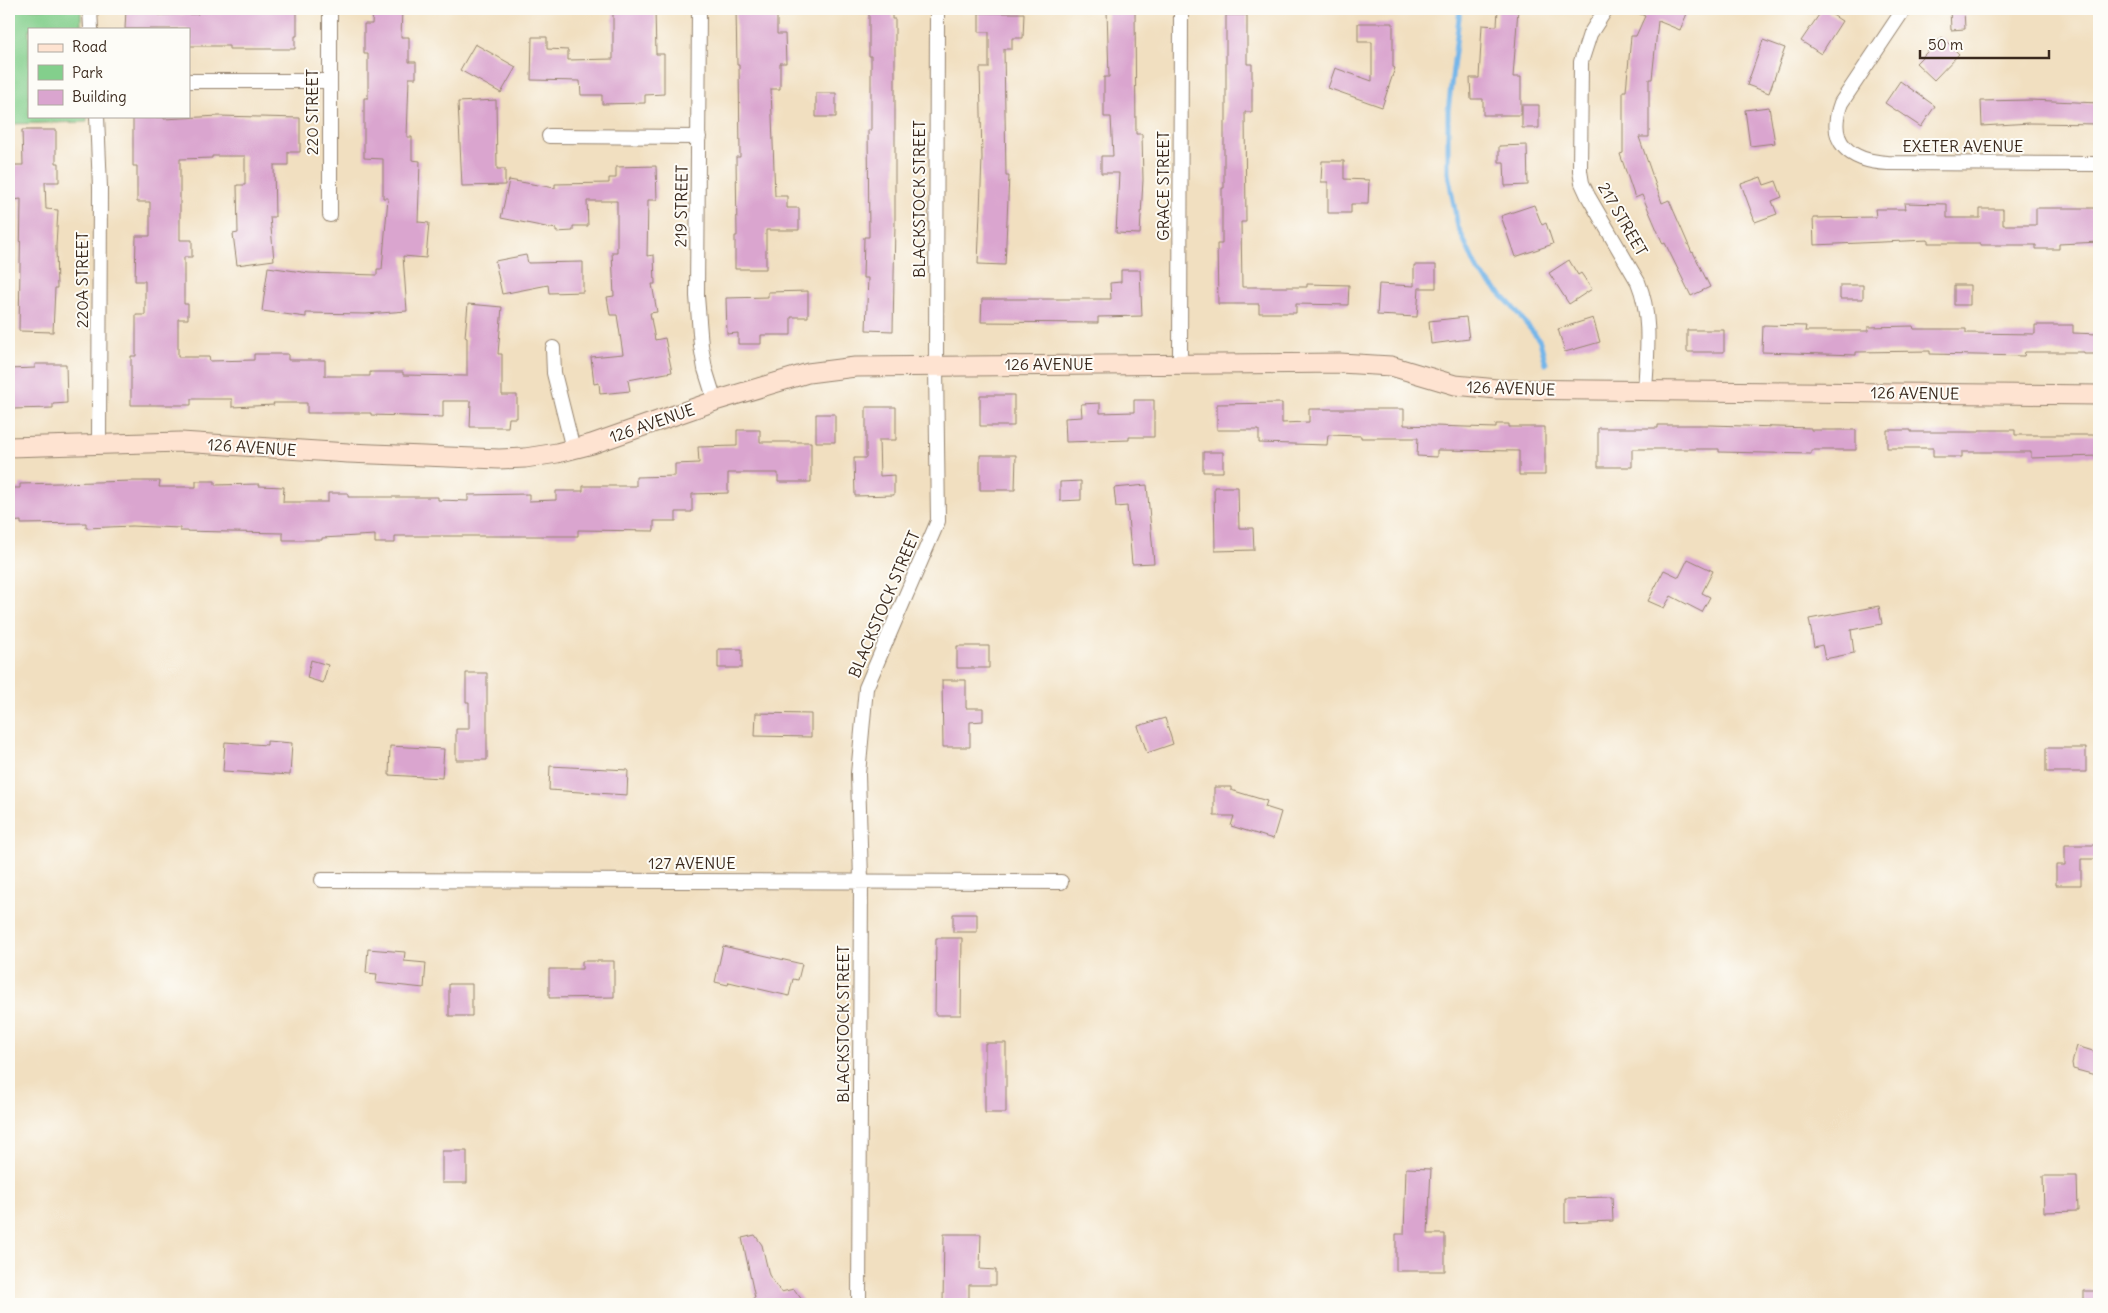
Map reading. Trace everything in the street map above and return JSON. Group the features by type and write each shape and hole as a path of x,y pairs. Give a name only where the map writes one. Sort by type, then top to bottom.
{"street":[{"path":"90,9 91,28"},
{"name":"220 STREET","path":"330,9 330,215"},
{"name":"219 STREET","path":"699,9 699,323 705,369 715,400"},
{"name":"BLACKSTOCK STREET","path":"858,1304 861,880 858,774 866,688 938,521 936,366 937,9"},
{"name":"GRACE STREET","path":"1180,364 1181,9"},
{"name":"217 STREET","path":"1606,9 1590,34 1581,62 1580,171 1582,183 1588,196 1638,282 1644,296 1648,319 1645,390"},
{"name":"EXETER AVENUE","path":"1904,9 1841,103 1836,121 1838,136 1847,150 1860,159 1873,162 2099,164"},
{"path":"190,81 329,81"},
{"name":"220A STREET","path":"98,118 100,188 99,444"},
{"path":"549,136 699,137"},
{"path":"552,348 554,373 573,449"},
{"name":"126 AVENUE","path":"9,447 181,442 348,453 499,459 524,458 573,449 715,400 808,373 855,367 1371,364 1412,372 1455,385 1472,387 2099,395"},
{"name":"127 AVENUE","path":"322,880 1061,882"}],"green space":[{"path":"9,9 81,9 81,28 28,28 28,118 87,118 87,122 9,124"}],"building":[{"path":"126,9 160,9 159,15 198,14 198,9 297,9 295,49 229,49 229,46 190,46 190,28 125,28"},
{"path":"373,9 402,9 401,37 409,37 409,62 416,62 416,78 409,78 407,137 412,137 412,160 420,161 418,222 429,223 426,258 403,256 407,311 366,314 306,313 306,317 262,311 268,267 309,273 377,275 377,269 382,269 388,198 383,198 383,159 364,158 364,98 368,98 368,54 364,54 364,24 372,24"},
{"path":"613,9 655,9 656,54 664,54 664,94 645,95 645,103 602,104 602,95 581,95 580,81 531,80 532,37 547,37 547,49 568,50 568,60 613,59"},
{"path":"736,9 777,9 777,34 785,34 786,63 780,63 780,89 771,89 775,196 787,196 787,208 799,208 799,230 766,230 766,269 735,269 735,236 737,236 736,157 740,157"},
{"path":"869,9 892,9 892,19 895,19 893,331 866,330 868,278 863,278 864,237 869,237 868,130 871,130 871,56 869,56"},
{"path":"1135,9 1136,134 1142,134 1143,180 1140,234 1116,233 1119,173 1101,173 1101,156 1113,156 1111,117 1104,117 1104,77 1109,77 1107,10"},
{"path":"1498,9 1518,9 1513,77 1521,77 1521,115 1483,115 1483,99 1471,99 1470,78 1479,78 1482,25 1497,26"},
{"path":"1628,9 1689,9 1680,30 1658,21 1652,79 1649,79 1649,137 1639,137 1662,203 1669,200 1692,253 1710,287 1691,296 1665,243 1663,244 1642,195 1635,198 1620,154 1623,153 1623,91 1626,91 1631,36 1636,36 1645,16"},
{"path":"1823,9 1842,21 1821,54 1801,41"},
{"path":"1950,9 1964,9 1965,29 1951,30"},
{"path":"979,13 1024,13 1023,38 1012,38 1012,49 1004,49 1006,176 1009,176 1005,265 978,264 982,158 980,68 989,68 989,32 979,32"},
{"path":"1226,15 1247,15 1247,64 1252,64 1252,112 1245,112 1246,222 1241,222 1242,287 1307,287 1307,284 1349,285 1348,305 1296,304 1296,313 1259,313 1259,304 1218,304 1217,244 1222,244 1224,122 1226,122"},
{"path":"1358,23 1393,23 1393,67 1395,68 1382,107 1328,88 1335,68 1372,81 1372,42 1358,42"},
{"path":"1942,37 1959,54 1934,80 1916,63"},
{"path":"1763,40 1785,48 1769,93 1747,85"},
{"path":"475,44 516,67 501,93 460,70"},
{"path":"1900,81 1935,106 1921,127 1885,103"},
{"path":"816,93 836,93 836,117 816,117"},
{"path":"496,100 497,169 505,169 505,185 462,186 458,102"},
{"path":"2030,100 2099,103 2099,124 2030,123 1982,126 1981,101"},
{"path":"1522,105 1539,105 1539,128 1522,128"},
{"path":"1769,107 1775,143 1750,146 1745,110"},
{"path":"219,116 300,118 300,152 288,152 288,165 274,165 275,217 270,217 274,260 237,265 233,234 238,233 237,185 245,185 245,156 212,156 212,158 180,159 180,240 192,240 192,257 184,257 184,304 188,304 188,319 178,319 178,357 209,357 210,361 254,360 254,354 288,354 288,360 325,360 325,376 370,376 370,372 403,372 403,375 467,376 467,338 465,337 468,304 502,307 498,354 502,354 502,395 517,395 517,418 509,418 508,427 470,427 471,401 443,401 443,417 371,415 371,413 307,413 307,403 273,403 274,405 232,407 232,399 191,399 191,405 131,405 131,356 136,356 136,315 145,315 145,281 135,281 136,236 150,236 150,202 137,202 137,166 133,166 133,118"},
{"path":"22,130 56,130 56,163 59,163 59,182 45,182 46,209 58,210 56,246 57,288 55,288 53,332 19,331 21,199 13,200 12,165 23,165"},
{"path":"1527,145 1528,185 1505,186 1504,162 1499,162 1499,146"},
{"path":"1322,161 1344,161 1344,179 1369,180 1368,204 1351,204 1351,213 1328,213 1328,182 1321,182"},
{"path":"656,166 657,200 648,200 647,256 654,255 655,284 652,284 657,312 650,313 655,340 665,338 672,372 628,380 630,391 600,394 599,383 594,384 591,357 623,354 617,315 610,315 607,297 614,296 612,252 617,252 617,201 587,201 588,226 573,226 573,231 556,232 556,229 501,218 509,180 555,188 555,184 609,183 609,178 616,178 616,167"},
{"path":"1761,177 1764,185 1776,181 1782,197 1772,201 1777,214 1755,222 1741,184"},
{"path":"1904,203 1947,204 1947,218 1980,218 1980,209 2003,209 2003,225 2036,225 2036,208 2099,208 2099,242 2059,244 2059,249 2036,249 2036,245 1928,243 1928,240 1814,245 1813,218 1876,217 1875,209 1905,209"},
{"path":"1534,205 1542,225 1546,223 1553,244 1515,257 1501,216"},
{"path":"526,255 528,263 583,262 583,292 549,293 548,285 502,294 495,261"},
{"path":"1569,260 1578,275 1581,273 1592,289 1569,304 1549,273"},
{"path":"1414,265 1436,265 1436,288 1419,288 1417,317 1377,315 1379,284 1414,286"},
{"path":"1121,270 1140,270 1142,316 1098,317 1098,323 981,322 982,299 1111,299 1110,283 1121,282"},
{"path":"1840,285 1863,285 1863,299 1840,299"},
{"path":"1954,285 1970,285 1970,305 1954,305"},
{"path":"808,291 808,317 791,317 791,335 761,335 761,344 738,344 738,333 727,334 726,298 768,297 768,292"},
{"path":"1466,317 1469,339 1431,344 1429,321"},
{"path":"1593,318 1600,342 1565,352 1558,329"},
{"path":"1763,325 1806,326 1805,331 1868,331 1868,327 1913,326 1914,329 1966,329 1966,333 2035,334 2035,325 2073,325 2073,333 2099,334 2099,354 2084,354 2084,352 2025,352 2024,356 1930,354 1930,351 1856,352 1856,355 1762,352"},
{"path":"1687,330 1724,330 1724,352 1687,352"},
{"path":"35,364 66,364 67,403 53,404 53,408 11,409 9,369 35,368"},
{"path":"980,395 1014,395 1014,426 980,426"},
{"path":"1134,400 1154,400 1154,437 1129,437 1129,440 1066,442 1065,418 1082,417 1081,404 1100,403 1100,413 1134,412"},
{"path":"1282,403 1282,423 1309,422 1309,409 1404,409 1404,425 1496,428 1496,424 1509,424 1509,427 1545,427 1545,475 1519,475 1519,451 1437,450 1437,457 1417,456 1418,438 1361,438 1361,436 1328,435 1327,445 1259,443 1259,430 1217,430 1217,404"},
{"path":"866,407 896,407 896,440 879,440 880,476 894,475 894,495 855,496 854,458 866,458"},
{"path":"816,414 835,414 835,442 816,442"},
{"path":"1658,425 1856,430 1856,450 1811,450 1811,454 1719,452 1719,449 1632,449 1632,467 1598,467 1598,428 1658,428"},
{"path":"737,430 760,430 760,442 811,442 811,482 778,482 778,473 728,473 728,493 692,494 692,512 676,512 676,521 654,521 654,531 578,530 578,536 395,536 395,543 375,543 375,535 322,538 322,540 283,540 283,533 180,531 180,528 132,526 86,528 86,523 21,524 21,521 9,522 9,488 20,488 20,484 160,481 159,487 196,487 196,481 215,481 215,485 259,484 259,486 284,487 283,502 328,502 328,493 348,493 348,497 438,497 438,500 468,501 468,495 529,494 529,501 556,500 556,491 583,491 583,486 636,486 636,477 675,476 675,464 699,463 698,447 737,446"},
{"path":"1887,430 1979,432 1979,430 2015,430 2015,435 2099,435 2099,456 2031,458 2031,452 1962,452 1962,457 1933,457 1933,448 1887,448"},
{"path":"1203,452 1223,452 1223,472 1203,472"},
{"path":"980,455 1016,455 1015,490 980,490"},
{"path":"1081,481 1081,500 1060,501 1060,482"},
{"path":"1147,485 1154,563 1132,564 1127,506 1116,507 1114,488"},
{"path":"1214,487 1238,487 1239,528 1253,528 1254,550 1215,551"},
{"path":"1688,559 1713,571 1702,593 1710,597 1702,612 1671,596 1664,608 1648,601 1664,570 1679,577"},
{"path":"1879,606 1882,624 1851,630 1854,653 1825,659 1822,645 1814,647 1809,619"},
{"path":"957,646 989,646 989,668 957,668"},
{"path":"718,649 742,649 742,668 718,668"},
{"path":"311,660 328,665 323,683 307,678"},
{"path":"466,673 487,673 487,760 456,760 456,729 469,729 469,702 466,702"},
{"path":"942,680 966,680 966,708 983,708 983,721 970,722 970,747 943,747"},
{"path":"756,713 811,714 811,737 755,736"},
{"path":"1165,718 1173,744 1147,753 1138,726"},
{"path":"267,741 292,743 290,775 223,771 225,742 267,745"},
{"path":"390,746 444,749 442,778 389,775"},
{"path":"2046,748 2086,748 2086,772 2046,772"},
{"path":"550,766 628,770 627,795 549,790"},
{"path":"1214,787 1231,787 1231,790 1267,801 1265,807 1281,812 1273,839 1231,826 1234,816 1214,816"},
{"path":"2065,845 2099,845 2099,859 2081,859 2081,885 2056,885 2056,865 2065,865"},
{"path":"953,914 977,914 977,932 953,932"},
{"path":"936,938 962,938 961,1015 935,1015"},
{"path":"723,946 802,964 798,980 793,979 789,996 729,982 728,985 715,982"},
{"path":"368,949 405,952 404,961 426,963 424,988 376,983 377,974 366,973"},
{"path":"582,961 614,961 614,997 549,998 549,969 582,969"},
{"path":"449,984 472,984 472,1016 449,1016"},
{"path":"985,1043 1006,1043 1006,1113 985,1113"},
{"path":"2077,1046 2099,1053 2099,1076 2073,1069 2072,1063"},
{"path":"442,1151 467,1151 467,1183 442,1183"},
{"path":"1406,1168 1431,1169 1428,1234 1445,1234 1445,1271 1396,1271 1396,1234 1404,1234"},
{"path":"2043,1176 2077,1176 2078,1211 2044,1212"},
{"path":"1612,1197 1613,1221 1565,1223 1565,1198"},
{"path":"944,1234 981,1234 980,1269 996,1270 996,1285 969,1285 969,1304 943,1304"},
{"path":"755,1235 762,1245 769,1275 781,1292 794,1289 805,1304 754,1304 753,1298 755,1298 742,1238"},
{"path":"2084,1291 2099,1291 2099,1304 2084,1304"}],"waterway":[{"path":"1460,9 1448,111 1448,173 1458,227 1478,271 1511,305 1540,341 1546,364"}]}
